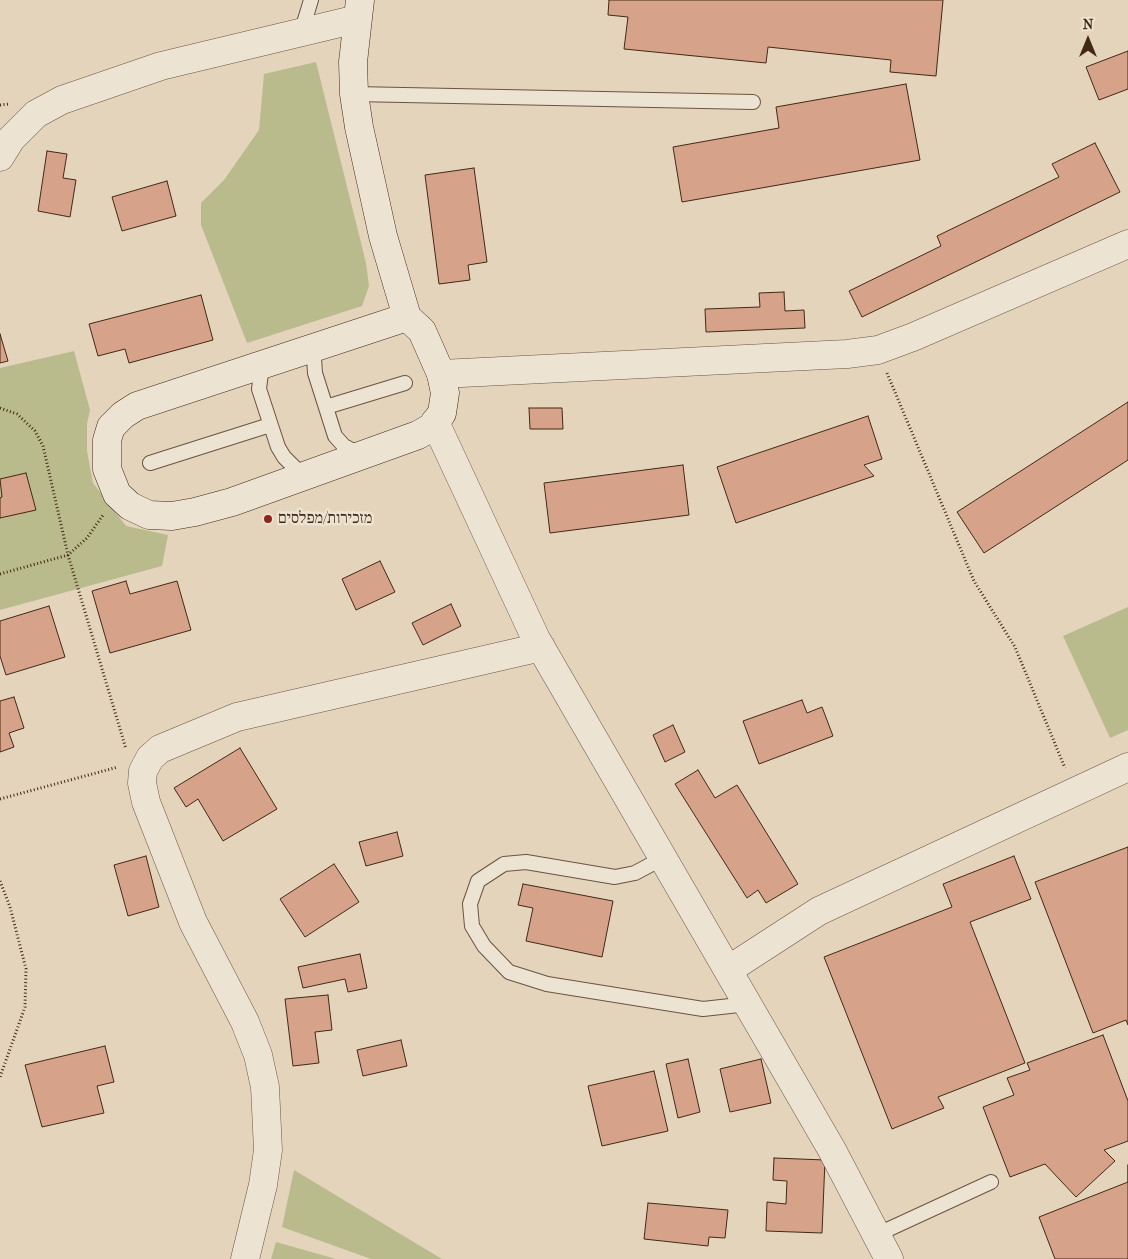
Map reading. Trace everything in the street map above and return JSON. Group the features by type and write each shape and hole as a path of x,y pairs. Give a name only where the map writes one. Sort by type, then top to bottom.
{"street":[{"path":"0,158 11,140 36,114 62,100 161,66 301,33 358,10 353,62 354,94 359,127 382,236 407,317 422,332 441,374 445,394 442,413 432,427 418,434 232,502 172,516 149,515 130,506 117,494 111,485 107,469 107,440 111,427 123,415 138,406 407,317"},
{"path":"441,374 846,354 878,350 913,337 1128,244"},
{"path":"435,422 540,647 832,1150 889,1259"},
{"path":"245,1259 263,1185 268,1150 265,1087 258,1055 245,1022 193,922 146,802 142,783 143,771 140,761 183,738 237,717 540,647"},
{"path":"728,970 819,910 1128,767"}],"lane":[{"path":"301,33 311,0"},
{"path":"354,94 754,102"},
{"path":"318,346 314,358 315,373 335,436 344,446 361,455"},
{"path":"262,365 259,389 278,447 284,458 303,476"},
{"path":"326,407 405,383"},
{"path":"150,463 270,425"},
{"path":"663,858 635,873 615,877 526,862 504,864 478,881 470,904 472,926 484,946 509,972 547,984 703,1009 748,1004"},
{"path":"876,1235 991,1182"}],"path":[{"path":"878,350 974,581 1015,647 1075,792"},
{"path":"0,408 17,414 35,431 43,446 68,555 140,761 0,799"},
{"path":"0,574 68,555 87,538 117,494"},
{"path":"0,881 10,907 26,969 25,1006 0,1077"}],"green space":[{"path":"316,62 366,263 369,286 362,306 247,343 201,225 201,203 224,180 259,130 264,74"},
{"path":"74,351 90,410 87,424 87,451 93,483 126,526 168,535 162,566 0,610 0,368"},
{"path":"1128,607 1128,730 1110,738 1063,636"},
{"path":"294,1170 442,1259 371,1259 282,1227"},
{"path":"276,1242 336,1259 271,1259"}],"building":[{"path":"609,0 943,0 936,76 890,72 891,60 768,47 766,63 624,49 628,17 608,15"},
{"path":"1128,51 1128,89 1099,100 1086,67"},
{"path":"906,84 920,160 682,202 673,147 779,128 776,107"},
{"path":"1095,143 1120,192 862,317 849,291 941,246 937,236 1059,177 1052,164"},
{"path":"47,151 67,154 63,178 76,180 70,217 38,211"},
{"path":"474,168 487,262 468,265 470,280 439,284 425,175"},
{"path":"167,181 176,216 122,231 112,197"},
{"path":"784,292 785,311 804,310 805,328 706,332 705,309 760,307 759,293"},
{"path":"201,295 213,340 129,363 125,349 98,356 89,324"},
{"path":"0,334 8,361 0,363"},
{"path":"1128,402 1128,460 984,553 957,512"},
{"path":"529,408 562,408 563,429 530,429"},
{"path":"868,416 882,459 864,465 874,476 736,523 717,467"},
{"path":"683,465 689,515 550,533 544,483"},
{"path":"26,473 36,510 0,518 0,498 2,497 0,479"},
{"path":"380,561 395,592 356,610 342,579"},
{"path":"126,581 130,594 177,581 191,630 110,653 92,591"},
{"path":"451,604 461,626 423,645 412,623"},
{"path":"49,606 65,657 6,675 0,656 0,621"},
{"path":"14,697 24,728 9,733 14,747 0,752 0,701"},
{"path":"802,700 807,713 822,707 833,736 759,764 743,721"},
{"path":"673,725 685,752 665,762 653,735"},
{"path":"240,748 277,809 223,841 198,799 186,807 174,788"},
{"path":"698,770 715,798 737,785 798,884 766,903 758,890 747,898 675,784"},
{"path":"397,832 403,856 366,866 359,842"},
{"path":"1128,847 1128,1025 1126,1020 1093,1033 1035,882"},
{"path":"146,856 159,907 128,916 114,865"},
{"path":"1014,856 1031,899 970,922 1025,1063 938,1097 944,1108 892,1129 824,957 952,907 943,884"},
{"path":"334,864 359,902 305,937 280,899"},
{"path":"523,884 613,901 602,957 526,941 533,908 518,905"},
{"path":"360,954 367,988 348,992 345,979 303,988 298,967"},
{"path":"328,995 332,1030 315,1032 319,1063 293,1066 285,999"},
{"path":"1103,1035 1128,1101 1128,1141 1104,1150 1115,1161 1076,1197 1045,1164 1010,1177 983,1107 1014,1095 1007,1078 1030,1070 1027,1063"},
{"path":"401,1040 407,1066 363,1076 357,1050"},
{"path":"105,1046 114,1082 97,1086 104,1113 42,1127 25,1065"},
{"path":"688,1059 700,1112 678,1118 666,1064"},
{"path":"761,1059 771,1103 730,1112 720,1069"},
{"path":"654,1071 668,1131 602,1146 588,1086"},
{"path":"774,1158 825,1160 822,1233 766,1231 767,1202 786,1204 787,1181 773,1180"},
{"path":"1128,1182 1128,1259 1055,1259 1039,1217"},
{"path":"648,1203 728,1210 725,1238 709,1237 708,1246 644,1239"}],"place":[{"name":"מזכירות/מפלסים","path":"268,519"}]}
